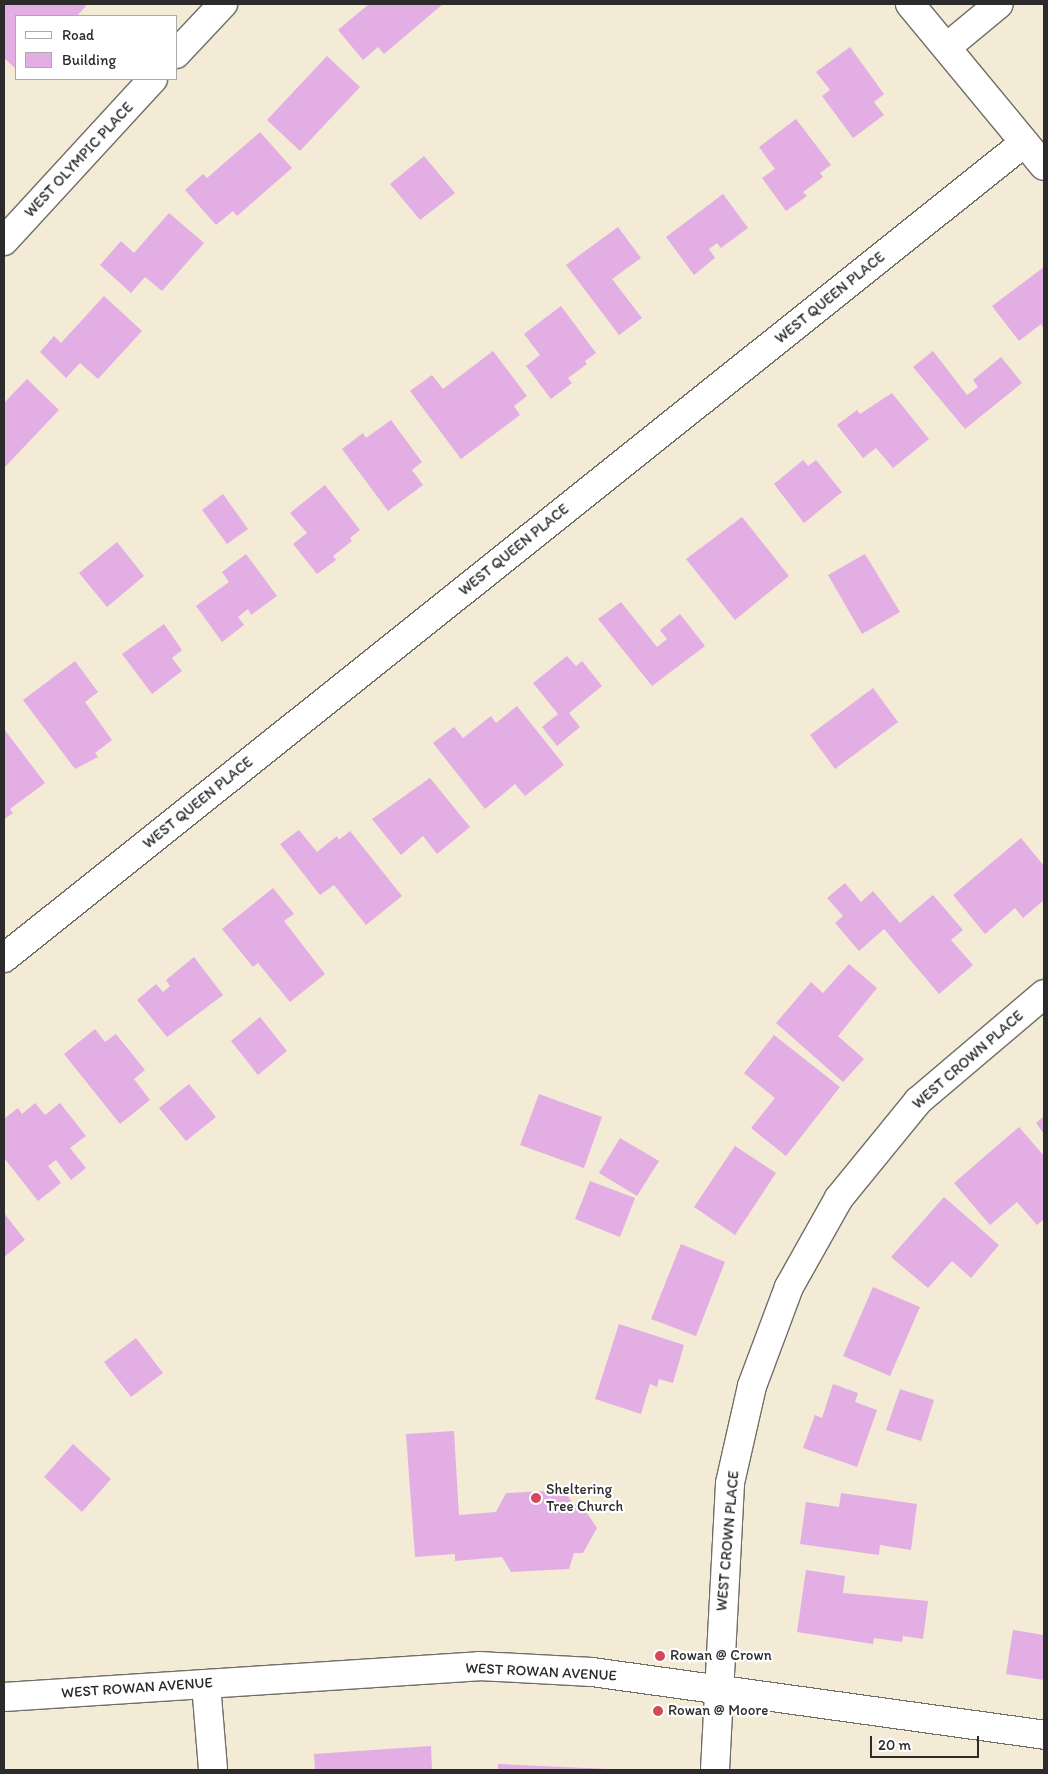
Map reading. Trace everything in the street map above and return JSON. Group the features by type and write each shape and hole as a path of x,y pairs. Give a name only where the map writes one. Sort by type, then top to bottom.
{"street":[{"path":"178,52 223,4"},
{"path":"910,4 1044,166"},
{"path":"947,48 998,4"},
{"name":"WEST OLYMPIC PLACE","path":"4,241 152,80"},
{"name":"WEST QUEEN PLACE","path":"4,958 1024,142"},
{"name":"WEST CROWN PLACE","path":"715,1770 730,1483 752,1386 789,1287 839,1198 918,1101 1044,994"},
{"name":"WEST ROWAN AVENUE","path":"4,1697 479,1666 592,1672 718,1687 1044,1735"},
{"path":"206,1684 213,1770"}],"building":[{"path":"4,4 83,4 86,6 78,15 15,15 15,68 4,58"},
{"path":"369,4 443,4 384,54 378,47 363,60 338,30"},
{"path":"850,47 884,94 874,102 884,115 853,138 822,96 830,90 816,72"},
{"path":"327,56 360,87 300,151 267,120"},
{"path":"796,119 831,165 820,173 823,177 803,192 807,196 786,211 762,178 775,169 759,147"},
{"path":"260,132 292,168 237,216 233,211 216,225 185,190 203,174 207,178"},
{"path":"424,156 455,193 420,220 390,184"},
{"path":"723,194 748,228 721,248 717,243 709,249 715,258 694,275 666,237"},
{"path":"169,213 204,243 162,291 145,277 131,293 100,265 121,241 134,253"},
{"path":"618,227 641,258 612,279 642,318 619,335 566,265"},
{"path":"1044,267 1044,329 1041,324 1019,341 992,306"},
{"path":"104,296 142,331 98,379 80,363 66,378 40,352 54,336 61,343"},
{"path":"561,306 596,353 585,361 587,364 568,378 572,383 551,399 526,366 540,355 524,334"},
{"path":"493,351 527,396 514,406 520,415 461,459 410,391 432,375 443,389"},
{"path":"933,351 967,395 978,387 973,380 1001,357 1022,383 965,429 913,367"},
{"path":"27,379 59,410 4,468 4,403"},
{"path":"892,393 929,439 893,468 876,448 863,458 837,425 857,410 860,414"},
{"path":"391,420 422,462 412,470 423,485 388,511 342,449 363,433 366,438"},
{"path":"803,460 808,466 816,460 842,492 804,523 774,484"},
{"path":"325,485 360,530 350,538 352,541 333,556 336,560 317,574 293,544 307,533 290,513"},
{"path":"223,494 248,529 227,544 202,510"},
{"path":"742,517 789,576 735,620 686,559"},
{"path":"117,542 144,576 107,607 79,573"},
{"path":"246,554 277,596 251,615 248,609 238,617 244,625 222,642 196,606 229,582 222,572"},
{"path":"865,554 900,612 862,634 828,575"},
{"path":"621,602 657,647 667,639 660,630 680,614 705,646 652,686 598,619"},
{"path":"164,624 182,650 172,658 182,671 152,694 122,654"},
{"path":"567,656 576,666 582,661 602,686 569,713 580,727 557,746 542,727 558,714 533,683"},
{"path":"75,661 98,692 85,702 112,740 95,753 98,757 75,769 23,700"},
{"path":"873,688 898,722 835,769 810,735"},
{"path":"517,706 564,765 525,796 515,784 485,809 433,743 454,727 463,738 491,716 496,723"},
{"path":"4,729 45,783 10,809 13,813 4,819"},
{"path":"430,778 470,827 437,854 423,836 401,855 372,819"},
{"path":"299,830 317,852 337,836 339,840 350,831 402,896 366,925 334,885 320,895 280,844"},
{"path":"1021,838 1044,866 1044,900 1023,918 1015,908 985,934 953,895"},
{"path":"845,883 861,902 873,891 900,923 933,895 963,930 951,940 973,965 939,994 884,929 859,951 835,923 843,916 827,898"},
{"path":"273,888 294,914 284,921 325,974 290,1002 258,963 253,967 222,929"},
{"path":"194,957 223,995 167,1037 137,1000 156,984 163,992 170,986 166,980"},
{"path":"849,964 877,988 838,1036 864,1059 843,1082 776,1023 811,982 823,993"},
{"path":"260,1017 287,1051 258,1075 231,1041"},
{"path":"95,1029 105,1042 116,1034 145,1070 134,1079 150,1100 120,1124 64,1054"},
{"path":"774,1035 840,1087 786,1156 751,1128 775,1098 744,1073"},
{"path":"189,1084 216,1117 186,1141 159,1108"},
{"path":"539,1094 602,1117 584,1168 520,1145"},
{"path":"35,1103 45,1115 60,1103 86,1136 70,1148 86,1168 71,1180 56,1160 48,1166 61,1183 38,1201 4,1158 4,1119 18,1108 22,1114"},
{"path":"1044,1116 1044,1134 1036,1123"},
{"path":"1019,1127 1044,1156 1044,1219 1037,1225 1017,1202 990,1225 954,1183"},
{"path":"620,1138 659,1161 637,1196 599,1173"},
{"path":"735,1146 776,1173 735,1235 694,1207"},
{"path":"590,1181 635,1198 620,1237 575,1219"},
{"path":"944,1197 999,1245 971,1278 952,1261 928,1288 891,1257"},
{"path":"4,1213 25,1240 4,1257"},
{"path":"681,1244 725,1262 696,1336 651,1319"},
{"path":"873,1287 920,1307 890,1376 843,1356"},
{"path":"619,1324 684,1345 673,1383 659,1379 657,1387 650,1384 641,1414 595,1399"},
{"path":"136,1338 163,1373 131,1397 104,1362"},
{"path":"833,1384 858,1393 855,1402 877,1410 857,1467 803,1448 815,1415 822,1418"},
{"path":"900,1389 934,1400 921,1441 886,1430"},
{"name":"Sheltering Tree Church","path":"454,1431 459,1515 496,1512 506,1493 564,1490 573,1504 581,1504 597,1528 583,1553 574,1553 569,1569 511,1572 502,1557 455,1561 455,1554 415,1557 406,1434"},
{"path":"73,1444 111,1479 82,1512 44,1477"},
{"path":"841,1493 917,1504 911,1550 880,1545 879,1555 800,1544 806,1502 839,1507"},
{"path":"806,1570 845,1576 843,1593 928,1601 923,1639 903,1636 902,1642 874,1638 873,1644 797,1632"},
{"path":"1013,1630 1044,1635 1044,1680 1006,1674"},
{"path":"431,1746 432,1770 315,1770 314,1754"},
{"path":"498,1764 608,1769 608,1770 498,1770"}],"place":[{"name":"Sheltering Tree Church","path":"536,1498"},
{"name":"Rowan @ Crown","path":"660,1656"},
{"name":"Rowan @ Moore","path":"658,1711"}]}
